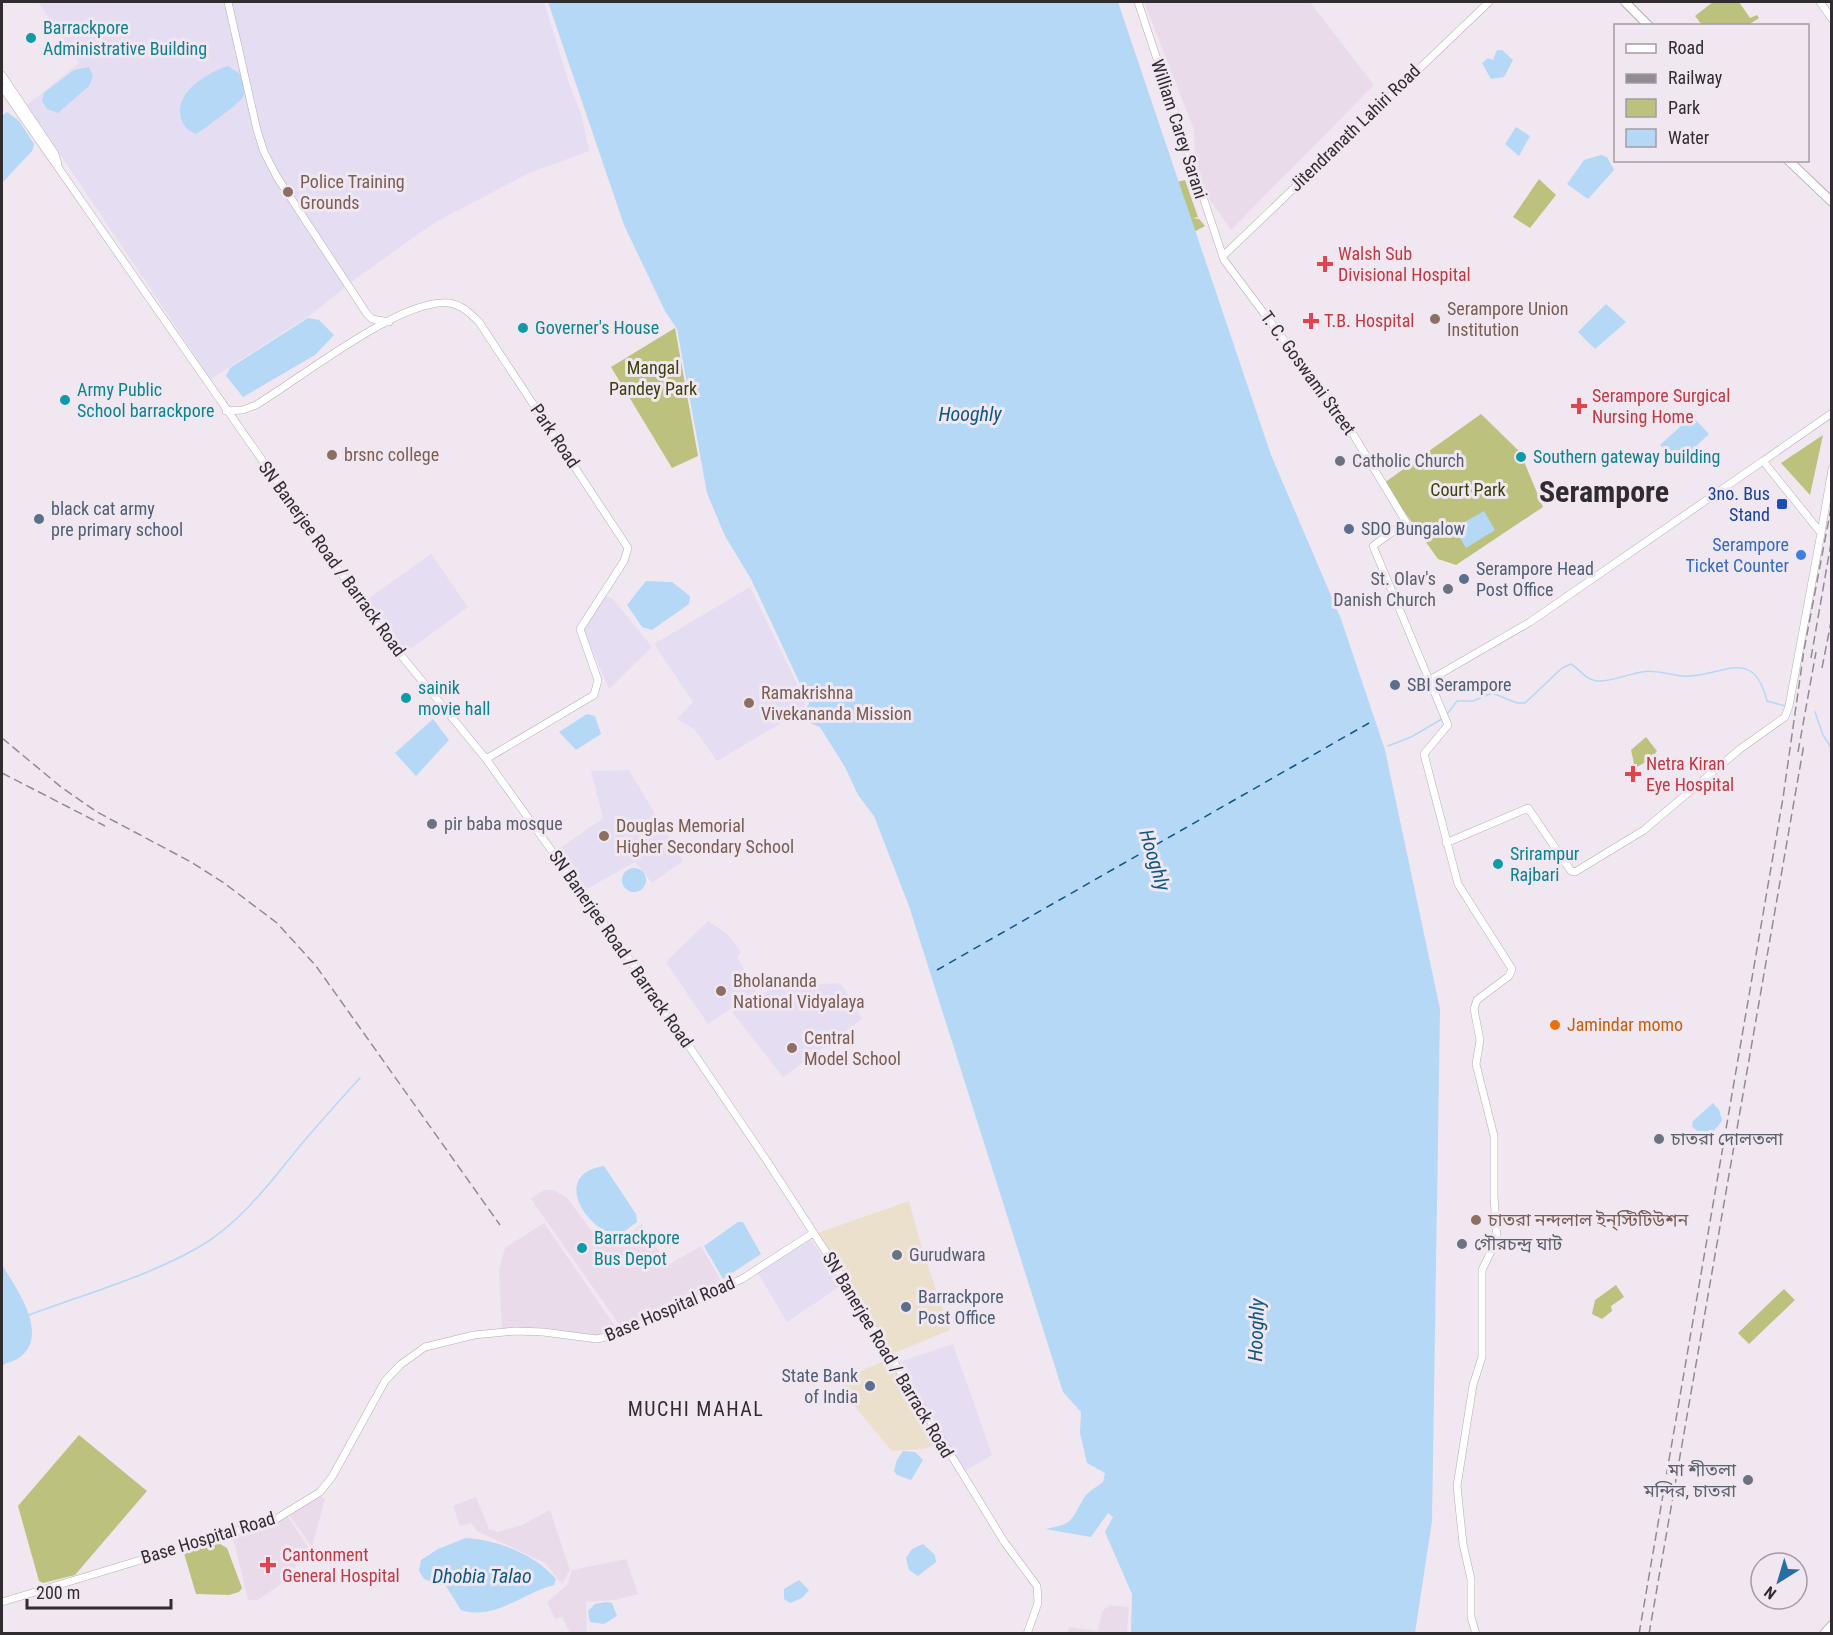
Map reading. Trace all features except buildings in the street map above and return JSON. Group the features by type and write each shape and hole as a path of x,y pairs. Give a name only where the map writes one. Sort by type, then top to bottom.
{"main road":[{"path":"1625,2 1647,24"},
{"path":"1790,162 1832,202"},
{"path":"1824,1634 1832,1625"}],"street":[{"path":"228,2 264,152 277,177 369,317 389,322"},
{"name":"William Carey Sarani","path":"1138,2 1189,161 1223,256"},
{"name":"Jitendranath Lahiri Road","path":"1223,256 1489,2"},
{"path":"1820,2 1832,19"},
{"path":"2,75 55,154 59,166"},
{"name":"SN Banerjee Road / Barrack Road","path":"2,87 49,158 59,166 226,411 388,640 486,759 640,974 813,1233 999,1535 1037,1586 1038,1603 1027,1634"},
{"name":"T. C. Goswami Street","path":"1223,256 1347,424 1406,524 1373,546 1428,681"},
{"name":"Park Road","path":"226,411 243,410 256,405 389,322 409,312 437,303 456,305 471,314 494,344 628,548 624,561 580,629 598,680 594,694 486,759"},
{"path":"366,335 369,317"},
{"path":"1476,1634 1471,1617 1471,1579 1463,1545 1457,1486 1473,1385 1482,1357 1482,1270 1497,1239 1494,1136 1476,1064 1480,1040 1473,1009 1477,1000 1509,976 1512,969 1458,884 1446,843 1424,754 1448,724 1428,681 1530,621 1832,413"},
{"path":"1763,461 1821,533"},
{"path":"1446,843 1528,808 1571,871 1575,872 1644,830 1740,749 1785,717 1789,706 1832,470"},
{"name":"Base Hospital Road","path":"2,1602 276,1519 302,1505 320,1492 332,1477 386,1381 400,1365 426,1347 474,1335 515,1331 597,1339 619,1334 742,1279 813,1233"}],"shaded area":[{"name":"Police Training Grounds","path":"38,2 544,2 570,86 581,113 589,151 527,174 434,223 350,283 312,314 211,379 27,105 79,63"},
{"path":"1144,2 1310,2 1374,85 1231,230 1195,179 1194,130"},
{"path":"431,554 468,607 402,655 365,601"},
{"path":"750,587 806,702 802,711 717,761 694,729 677,719 693,702 654,644"},
{"path":"604,595 613,599 652,647 609,689 582,627"},
{"path":"629,770 683,861 652,883 635,862 583,891 555,852 603,818 591,771"},
{"path":"708,921 727,934 741,952 737,957 756,991 708,1024 666,962"},
{"name":"Central Model School","path":"841,983 862,1019 783,1077 732,1012 767,991 784,986"},
{"path":"544,1190 554,1190 567,1198 595,1235 606,1233 618,1244 641,1224 668,1265 701,1246 723,1284 623,1330 531,1199"},
{"path":"909,1201 923,1252 950,1330 892,1354 815,1234"},
{"path":"544,1223 619,1332 597,1338 502,1330 499,1269 505,1248"},
{"path":"810,1239 842,1285 787,1322 758,1273"},
{"path":"953,1344 992,1455 962,1473 899,1362"},
{"path":"889,1359 939,1443 924,1449 892,1451 856,1408 839,1380"},
{"path":"320,1496 325,1499 312,1547 289,1515"},
{"path":"476,1497 489,1529 498,1532 522,1525 550,1510 570,1570 562,1584 545,1563 477,1531 471,1523 460,1526 453,1506"},
{"name":"Cantonment General Hospital","path":"287,1515 309,1549 284,1582 258,1600 248,1600 232,1534"},
{"path":"626,1559 638,1594 615,1600 586,1602 587,1633 570,1633 562,1617 555,1619 547,1602 567,1585 572,1570"},
{"path":"1110,1605 1129,1607 1127,1633 1068,1633 1069,1627 1098,1631 1102,1611"}],"green space":[{"path":"1713,2 1739,2 1750,18 1757,15 1759,18 1750,24 1701,24 1695,16"},
{"path":"1539,179 1556,195 1530,228 1513,217"},
{"path":"1185,180 1198,217 1193,218 1199,219 1205,226 1192,233 1173,183"},
{"name":"Mangal Pandey Park","path":"675,328 698,456 672,468 611,367"},
{"name":"Court Park","path":"1481,414 1520,452 1543,507 1456,565 1438,559 1384,483"},
{"path":"1823,435 1810,495 1781,463"},
{"path":"1646,737 1657,751 1651,759 1635,768 1631,750"},
{"path":"1616,1285 1624,1297 1611,1306 1612,1311 1602,1319 1592,1314 1595,1300"},
{"path":"1784,1289 1795,1300 1749,1344 1738,1333"},
{"path":"79,1435 147,1491 75,1575 43,1583 39,1581 18,1506"},
{"path":"213,1540 227,1548 242,1588 239,1592 229,1595 196,1594 183,1550"}],"water":[{"name":"Hooghly","path":"548,2 1118,2 1271,455 1341,619 1385,750 1440,1009 1432,1521 1415,1633 1131,1633 1132,1594 1105,1532 1113,1517 1108,1513 1091,1537 1045,1529 1070,1520 1090,1491 1103,1482 1105,1473 1087,1463 1080,1433 1081,1412 1063,1392 909,906 874,816 858,795 845,767 820,727 810,723 804,713 809,703 751,579 725,536 707,493 677,329 665,311 624,225"},
{"path":"1497,50 1502,50 1513,60 1504,77 1491,79 1482,63 1488,58 1493,60"},
{"path":"228,66 240,74 245,88 243,97 206,127 196,134 193,133 186,128 181,118 182,100 187,92 202,79"},
{"path":"89,67 93,76 89,86 58,113 47,109 42,101 44,93 74,70"},
{"path":"7,112 19,121 34,144 32,151 2,183 2,116"},
{"path":"1516,127 1530,136 1519,156 1505,144"},
{"path":"1601,155 1607,157 1614,170 1588,199 1567,184 1584,160"},
{"path":"1606,304 1626,322 1595,349 1578,332"},
{"path":"308,318 319,320 334,335 315,355 243,397 226,376 230,368"},
{"path":"1692,416 1709,434 1677,464 1660,445"},
{"path":"1484,511 1495,530 1466,548 1454,528"},
{"path":"646,581 672,582 690,596 689,604 652,630 642,627 627,605"},
{"path":"587,714 595,716 601,734 576,750 559,732"},
{"path":"433,719 449,740 416,776 395,753"},
{"path":"634,868 643,871 646,880 643,889 634,892 625,889 622,880 625,871"},
{"path":"1713,1103 1719,1110 1722,1120 1712,1132 1701,1133 1692,1126 1693,1121"},
{"path":"604,1166 636,1214 637,1222 617,1237 596,1225 588,1217 578,1199 576,1190 583,1175 591,1169"},
{"path":"738,1222 743,1222 761,1254 723,1279 704,1246"},
{"path":"2,1265 28,1311 32,1336 28,1347 20,1357 3,1365"},
{"path":"903,1451 915,1452 923,1460 911,1480 897,1475 894,1471"},
{"name":"Dhobia Talao","path":"466,1538 503,1545 515,1550 547,1570 556,1579 554,1585 497,1609 485,1612 461,1610 444,1583 441,1585 424,1579 419,1571 421,1560 438,1549"},
{"path":"923,1544 935,1555 936,1562 918,1576 909,1570 906,1558 912,1549"},
{"path":"799,1580 809,1590 802,1598 790,1603 784,1599 784,1589"},
{"path":"612,1603 617,1616 604,1624 590,1622 588,1611 595,1604"}],"waterway":[{"path":"1448,713 1457,701 1473,701 1492,693 1517,703 1525,703 1562,668 1571,664 1586,676 1597,681 1647,671 1696,676 1733,668 1744,668 1753,673 1761,683 1767,701 1785,706"},
{"path":"1815,712 1823,735 1832,749"},
{"path":"1388,746 1411,737 1442,719"},
{"path":"29,1315 158,1267 179,1258 214,1237 253,1202 360,1078"}],"ferry route":[{"path":"937,970 1369,723"}],"railway":[{"path":"1639,1634 1783,798 1804,650 1832,503"},
{"path":"1811,658 1831,543"},
{"path":"1822,668 1832,617"},
{"path":"1798,752 1816,652"},
{"path":"2,738 61,787 97,812 191,862 224,883 277,923 316,966 500,1225"},
{"path":"1649,1634 1804,744"},
{"path":"2,773 105,826"}],"place":[{"name":"Barrackpore Administrative Building","path":"31,38"},
{"name":"Police Training Grounds","path":"288,192"},
{"name":"Walsh Sub Divisional Hospital","path":"1325,264"},
{"name":"Serampore Union Institution","path":"1435,319"},
{"name":"T.B. Hospital","path":"1311,321"},
{"name":"Governer's House","path":"523,328"},
{"name":"Army Public School barrackpore","path":"65,400"},
{"name":"Serampore Surgical Nursing Home","path":"1579,406"},
{"name":"brsnc college","path":"332,455"},
{"name":"Southern gateway building","path":"1521,457"},
{"name":"Catholic Church","path":"1340,461"},
{"name":"3no. Bus Stand","path":"1782,504"},
{"name":"black cat army pre primary school","path":"39,519"},
{"name":"SDO Bungalow","path":"1349,529"},
{"name":"Serampore Ticket Counter","path":"1801,555"},
{"name":"Serampore Head Post Office","path":"1464,579"},
{"name":"St. Olav's Danish Church","path":"1448,589"},
{"name":"SBI Serampore","path":"1395,685"},
{"name":"sainik movie hall","path":"406,698"},
{"name":"Ramakrishna Vivekananda Mission","path":"749,703"},
{"name":"Netra Kiran Eye Hospital","path":"1633,774"},
{"name":"pir baba mosque","path":"432,824"},
{"name":"Douglas Memorial Higher Secondary School","path":"604,836"},
{"name":"Srirampur Rajbari","path":"1498,864"},
{"name":"Bholananda National Vidyalaya","path":"721,991"},
{"name":"Jamindar momo","path":"1555,1025"},
{"name":"Central Model School","path":"792,1048"},
{"name":"চাতরা দোলতলা","path":"1659,1139"},
{"name":"চাতরা নন্দলাল ইন্‌স্টিটিউশন","path":"1476,1220"},
{"name":"গৌরচন্দ্র ঘাট","path":"1462,1244"},
{"name":"Barrackpore Bus Depot","path":"582,1248"},
{"name":"Gurudwara","path":"897,1255"},
{"name":"Barrackpore Post Office","path":"906,1307"},
{"name":"State Bank of India","path":"870,1386"},
{"name":"মা শীতলা মন্দির, চাতরা","path":"1748,1480"},
{"name":"Cantonment General Hospital","path":"268,1565"}],"district":[{"name":"Serampore","path":"1604,492"},
{"name":"MUCHI MAHAL","path":"696,1409"}]}
